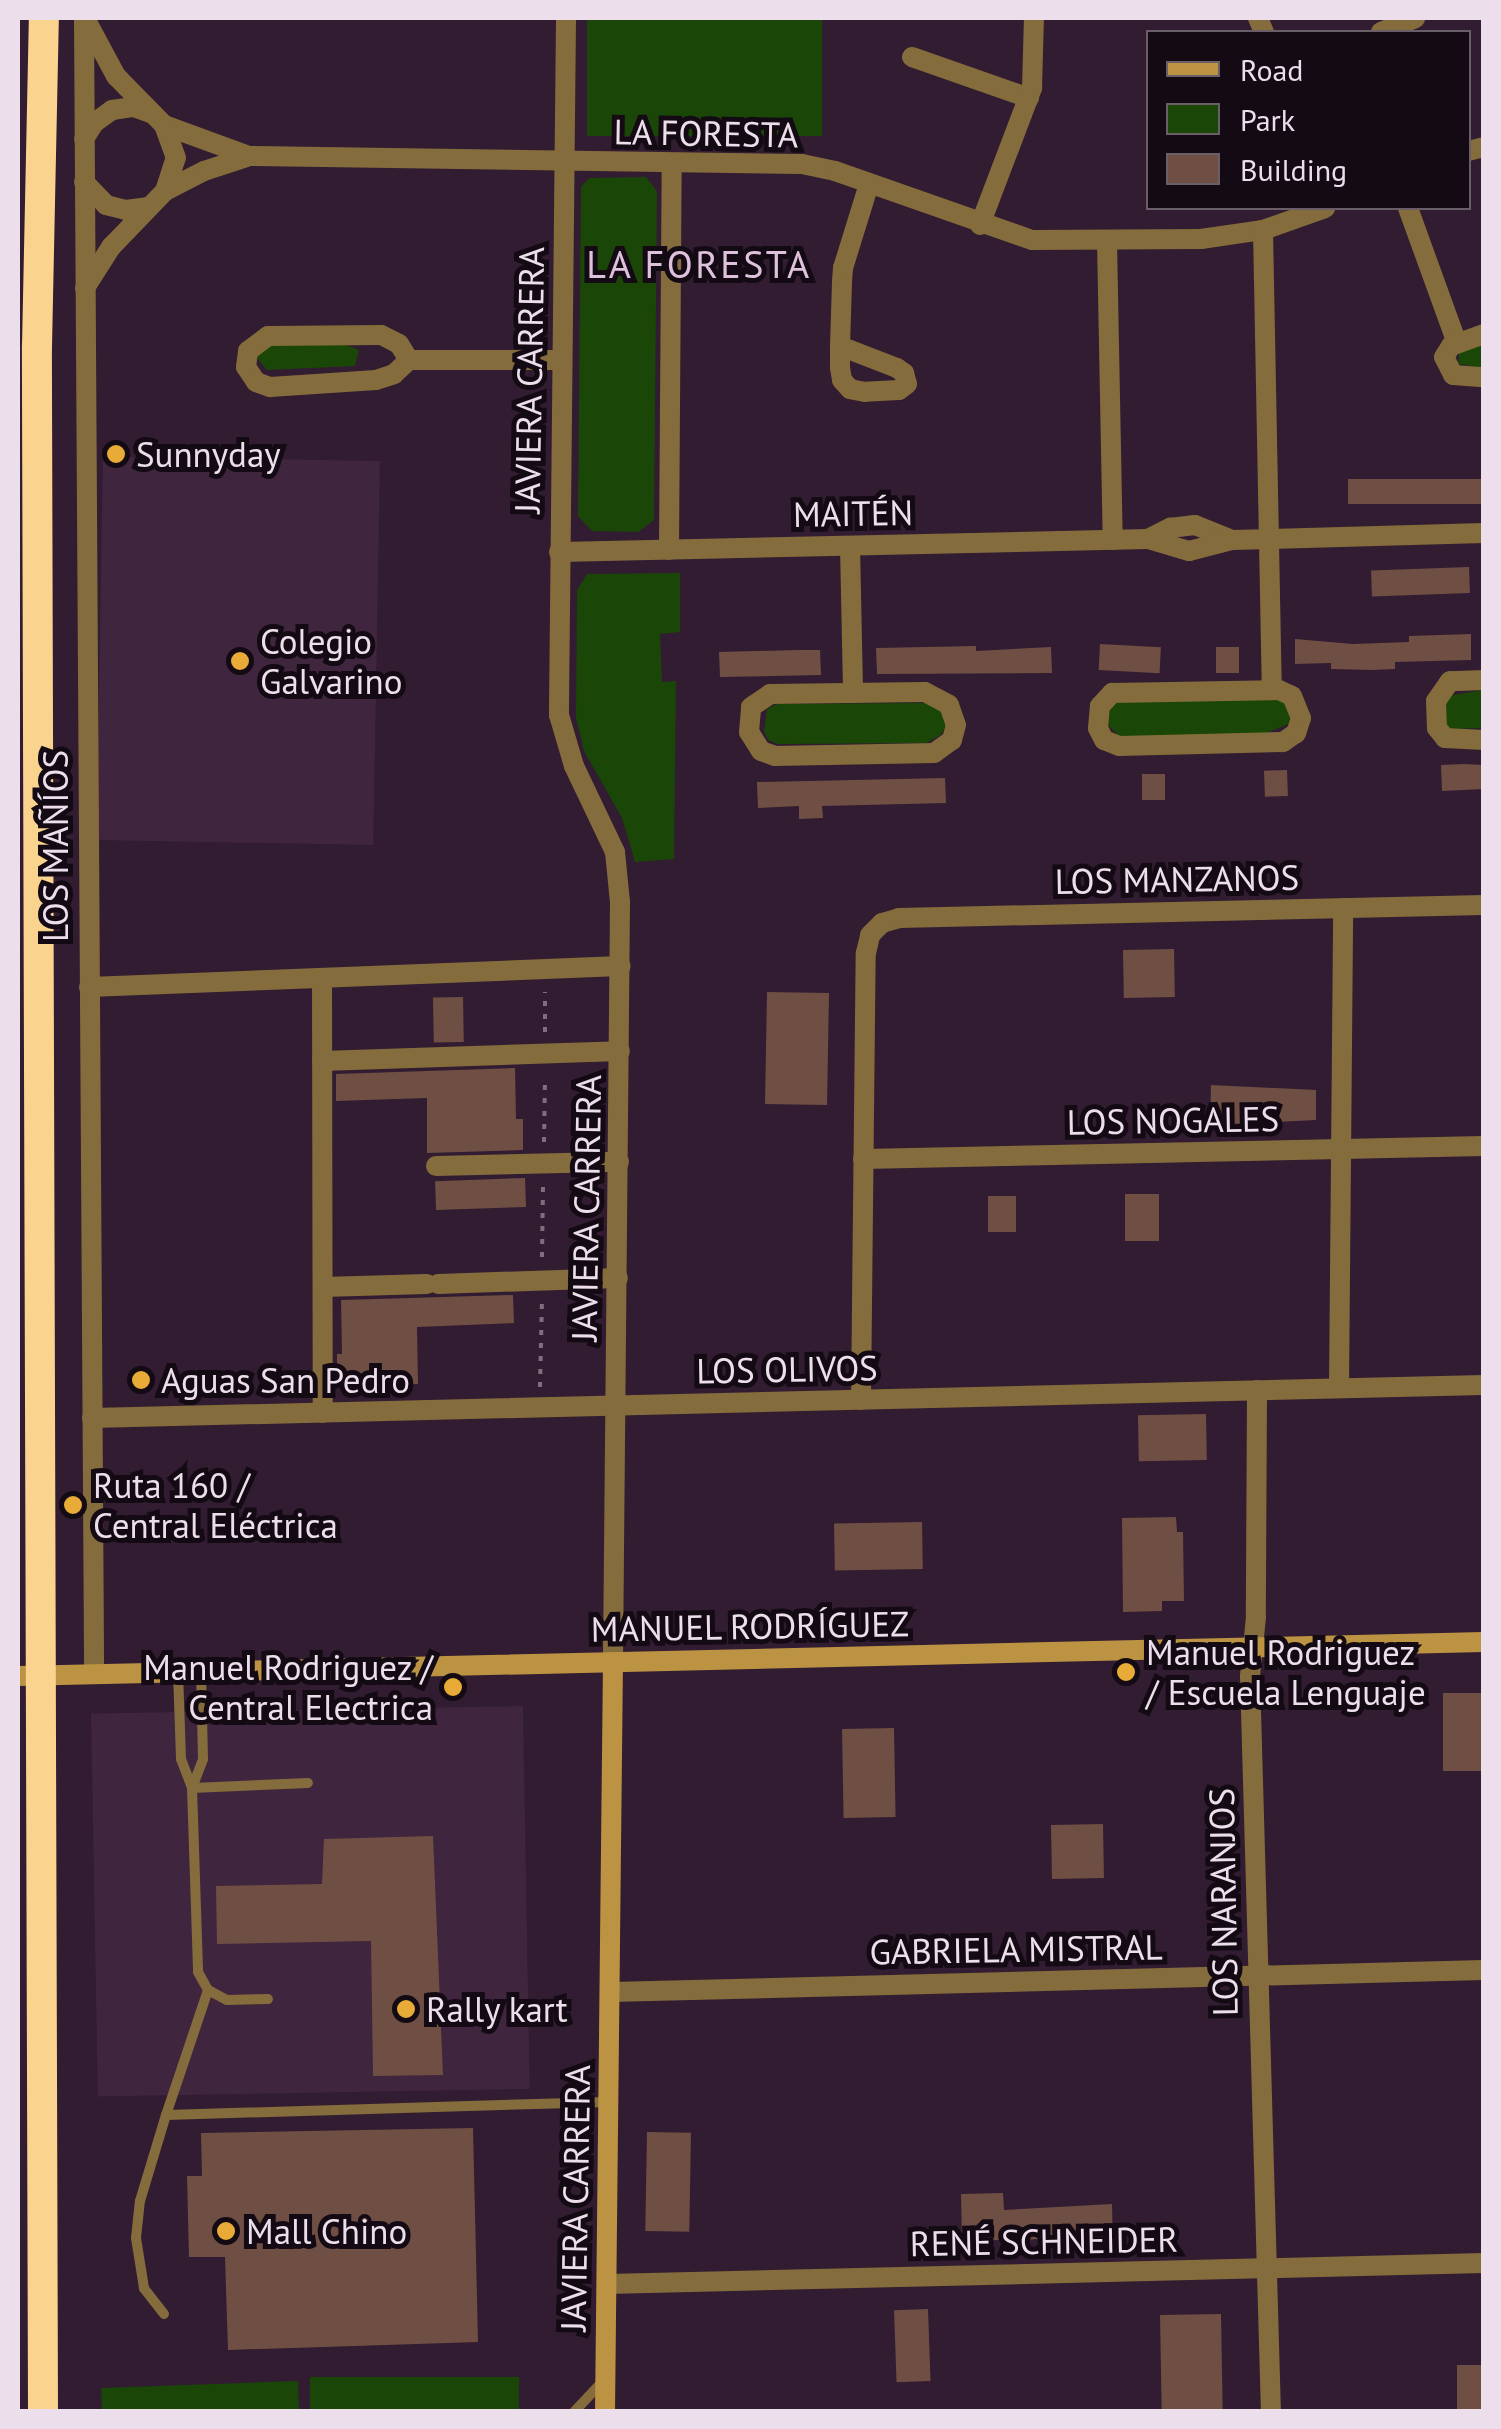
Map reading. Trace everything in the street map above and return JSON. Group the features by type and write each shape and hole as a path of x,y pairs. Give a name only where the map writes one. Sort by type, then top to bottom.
{"highway":[{"path":"43,2412 30,1676 37,346 44,18"}],"street":[{"name":"LA FORESTA","path":"85,18 116,76 159,120"},
{"name":"LOS MAÑÍOS","path":"85,18 94,1674"},
{"name":"JAVIERA CARRERA","path":"566,18 560,715 574,766 615,852 621,966 605,2412"},
{"path":"980,224 1029,98 1035,68 1034,18"},
{"path":"1385,30 1415,18"},
{"path":"912,58 1029,98"},
{"name":"LA FORESTA","path":"84,138 94,123 112,110 134,108 249,156"},
{"path":"159,120 176,158 165,191"},
{"name":"LA FORESTA","path":"84,291 111,247 165,191 204,171 249,156 564,164 802,164 1032,240 1201,240 1263,230 1318,210"},
{"path":"669,550 672,164"},
{"path":"84,182 106,205 126,210 148,207"},
{"path":"840,346 845,254 869,184"},
{"path":"1409,210 1457,343"},
{"path":"1263,230 1272,690"},
{"path":"1107,241 1112,540"},
{"path":"409,360 394,341 373,334 268,336 253,345 246,358 252,377 270,387 376,380 394,374 409,360 562,360"},
{"path":"1484,334 1446,351 1447,371 1460,377 1484,377"},
{"name":"MAITÉN","path":"560,552 1148,539 1189,551 1232,540 1484,533"},
{"path":"850,546 853,693"},
{"path":"1484,680 1450,681 1436,701 1437,728 1445,738 1484,740"},
{"path":"1272,690 1292,696 1300,710 1296,732 1283,742 1119,746 1104,740 1098,728 1100,706 1112,693 1272,690"},
{"path":"853,693 934,694 952,711 956,725 952,740 934,752 775,756 761,751 751,739 749,715 762,696 853,693"},
{"name":"LOS MANZANOS","path":"864,1159 866,953 876,928 898,918 1484,905"},
{"path":"1339,1388 1342,908"},
{"path":"88,986 621,966"},
{"path":"322,978 323,1413"},
{"path":"322,1061 620,1051"},
{"name":"LOS NOGALES","path":"864,1159 1484,1146"},
{"path":"861,1400 864,1159"},
{"path":"436,1166 619,1162"},
{"path":"323,1286 618,1278"},
{"name":"LOS OLIVOS","path":"92,1418 1484,1385"},
{"name":"LOS NARANJOS","path":"1258,1390 1250,1676 1271,2412"},
{"name":"MANUEL RODRÍGUEZ","path":"30,1676 1484,1642"},
{"name":"GABRIELA MISTRAL","path":"610,1992 1484,1970"},
{"name":"RENÉ SCHNEIDER","path":"606,2284 1484,2262"}],"lane":[{"path":"164,2314 144,2288 136,2238 140,2202 208,1990 196,1962 192,1788 181,1758 178,1672"},
{"path":"192,1788 204,1759 201,1672"},
{"path":"192,1788 308,1783"},
{"path":"208,1990 237,2002 268,2000"},
{"path":"166,2115 609,2102"},
{"path":"574,2412 606,2378"}],"shaded area":[{"name":"Colegio Galvarino","path":"103,456 380,461 373,845 96,840"},
{"path":"523,1706 530,2089 98,2096 91,1714"}],"green space":[{"path":"587,18 822,18 822,136 587,136"},
{"path":"646,177 657,191 654,520 638,532 592,531 578,516 581,187 589,178"},
{"path":"344,344 359,350 355,366 267,370 256,357 265,345"},
{"path":"1483,344 1483,368 1458,364 1459,353"},
{"path":"680,573 680,632 660,634 662,682 676,681 674,859 635,862 622,818 584,751 576,718 577,590 587,574"},
{"path":"1483,690 1483,728 1452,729 1445,725 1441,697"},
{"path":"1286,699 1291,723 1259,736 1119,736 1107,724 1108,709 1118,702"},
{"path":"936,703 948,723 941,735 926,743 778,744 768,740 764,731 767,709 777,704"},
{"path":"310,2377 519,2377 519,2411 310,2411"},
{"path":"298,2381 299,2411 102,2412 101,2388"}],"building":[{"path":"1348,479 1484,479 1484,504 1348,504"},
{"path":"1469,567 1470,593 1372,596 1371,570"},
{"path":"1471,634 1471,660 1395,662 1395,669 1372,670 1331,669 1331,663 1295,664 1295,639 1353,644 1409,642 1409,636"},
{"path":"1100,644 1161,647 1160,673 1099,670"},
{"path":"976,646 976,651 1051,647 1052,673 877,674 876,648"},
{"path":"1216,647 1239,647 1239,673 1216,673"},
{"path":"820,650 821,675 720,677 719,652"},
{"path":"1441,765 1484,765 1484,789 1442,791"},
{"path":"1287,770 1288,796 1265,797 1264,771"},
{"path":"1142,774 1165,774 1165,800 1142,800"},
{"path":"945,778 946,803 822,806 823,818 799,819 799,806 758,808 757,782"},
{"path":"1174,949 1175,997 1124,998 1123,950"},
{"path":"767,992 829,993 827,1105 765,1104"},
{"path":"463,997 464,1042 434,1043 433,998"},
{"path":"515,1068 516,1119 523,1119 523,1150 427,1153 427,1098 336,1101 336,1074"},
{"path":"1211,1085 1316,1090 1316,1120 1210,1125"},
{"path":"525,1178 526,1207 436,1210 435,1181"},
{"path":"1125,1194 1159,1194 1159,1241 1125,1241"},
{"path":"988,1196 1016,1196 1016,1232 988,1232"},
{"path":"513,1295 514,1323 417,1327 418,1384 337,1386 337,1354 342,1354 341,1300"},
{"path":"1206,1414 1207,1460 1139,1461 1138,1415"},
{"path":"1176,1517 1177,1532 1183,1532 1184,1601 1162,1601 1162,1611 1123,1612 1122,1518"},
{"path":"922,1522 923,1569 835,1571 834,1524"},
{"path":"1443,1693 1484,1693 1484,1771 1443,1771"},
{"path":"894,1728 896,1817 844,1818 842,1729"},
{"path":"1103,1824 1104,1878 1052,1879 1051,1825"},
{"name":"Rally kart","path":"433,1836 443,2075 373,2076 371,1941 217,1944 216,1886 322,1884 324,1839"},
{"path":"473,2128 478,2342 228,2350 225,2257 189,2257 187,2176 202,2176 201,2133"},
{"path":"647,2132 691,2133 689,2232 645,2231"},
{"path":"1003,2193 1004,2210 1112,2204 1113,2246 1082,2247 1082,2238 962,2241 961,2194"},
{"path":"928,2309 931,2381 897,2382 894,2310"},
{"path":"1221,2314 1223,2412 1162,2412 1160,2315"},
{"path":"1457,2365 1484,2365 1484,2411 1457,2411"}],"place":[{"name":"Sunnyday","path":"116,454"},
{"name":"Colegio Galvarino","path":"240,661"},
{"name":"Aguas San Pedro","path":"141,1380"},
{"name":"Ruta 160 / Central Eléctrica","path":"73,1505"},
{"name":"Manuel Rodriguez / Escuela Lenguaje","path":"1126,1672"},
{"name":"Manuel Rodriguez / Central Electrica","path":"453,1687"},
{"name":"Rally kart","path":"406,2009"},
{"name":"Mall Chino","path":"226,2231"}],"district":[{"name":"LA FORESTA","path":"699,264"}]}
